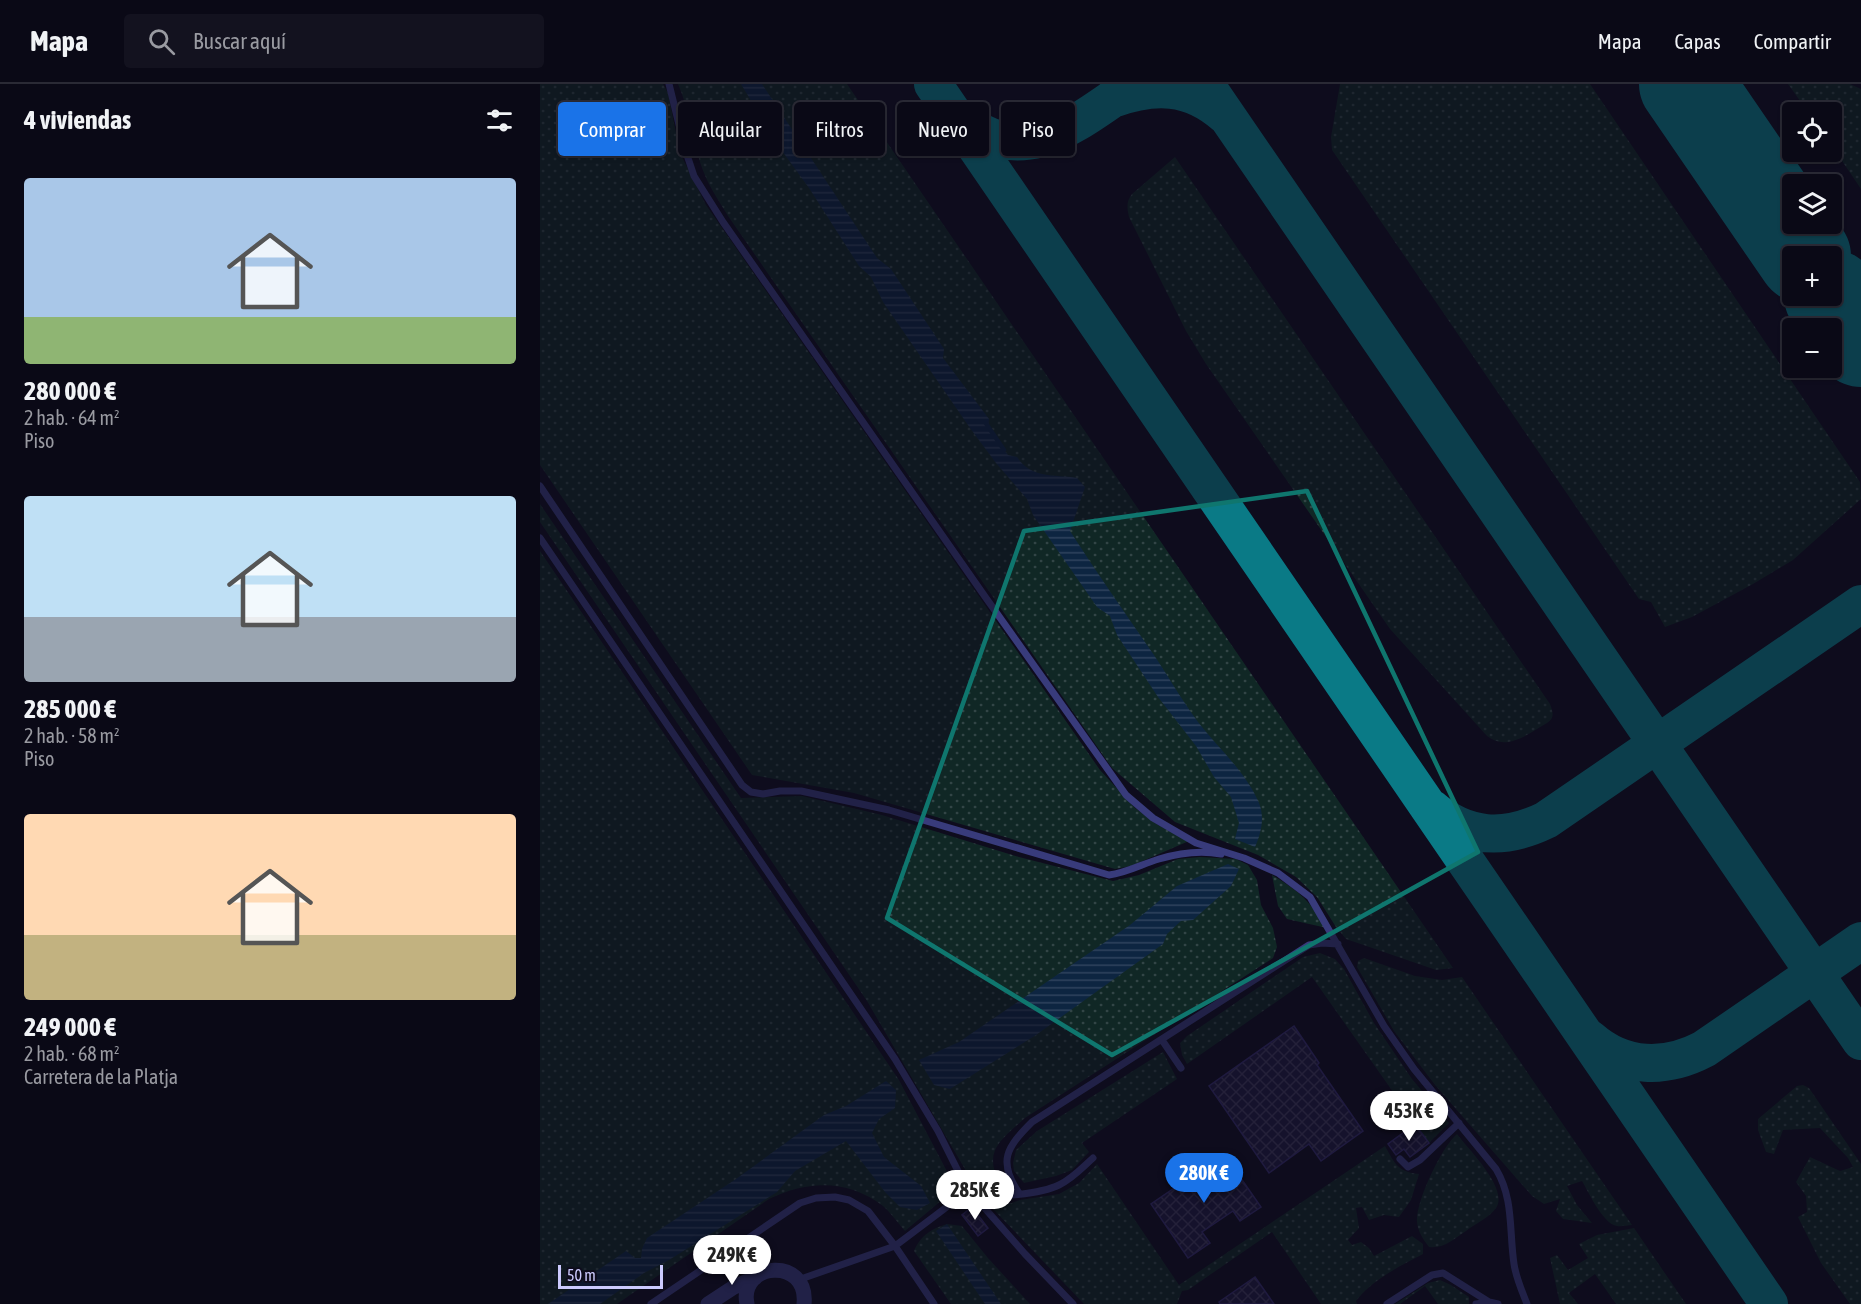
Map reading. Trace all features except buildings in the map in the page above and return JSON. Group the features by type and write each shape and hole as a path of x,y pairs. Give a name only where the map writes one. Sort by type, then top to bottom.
{"street":[{"path":"708,1304 766,1270 777,1269 792,1274 798,1280 802,1288 804,1304"},
{"path":"747,1304 748,1290 755,1278"}],"lane":[{"path":"669,84 694,176 723,222 1126,795 1153,818 1196,843 1244,858 1278,873 1310,897 1384,1026 1414,1069 1496,1169 1504,1182 1508,1198 1514,1266 1527,1304"},
{"path":"540,486 742,785 751,792 763,794 801,791 849,800 1109,875 1187,852 1216,853 1244,858"},
{"path":"540,538 880,1035 938,1131 959,1173 963,1190 960,1197 895,1246 798,1280"},
{"path":"1020,1193 1006,1169 1007,1154 1014,1140 1032,1122 1309,945 1338,944"},
{"path":"1162,1040 1181,1068"},
{"path":"1400,1159 1408,1167 1420,1160 1459,1123"},
{"path":"974,1196 988,1197 1057,1186 1071,1178 1093,1158"},
{"path":"963,1190 974,1196 1073,1304"},
{"path":"651,1304 800,1203 816,1198 836,1197 849,1200 868,1211 934,1304"},
{"path":"1387,1304 1432,1275 1443,1273 1489,1302 1498,1304"},
{"path":"1476,1304 1489,1302"}],"highlighted area":[{"path":"1307,491 1478,852 1112,1055 887,918 1024,531"}],"green space":[{"path":"540,84 663,84 668,93 678,143 678,156 682,156 706,205 1100,770 1135,808 1158,825 1189,841 1131,866 1115,869 854,793 752,775 540,465"},
{"path":"678,84 847,84 859,102 794,102 794,156 885,156 885,139 1453,968 1436,970 1346,939 1317,897 1296,877 1258,855 1175,822 1112,768 712,190 698,156 782,156 782,102 685,102"},
{"path":"1340,84 1590,84 1782,367 1782,378 1789,378 1860,482 1861,499 1793,560 1692,617 1665,627 1651,602 1639,599 1332,150 1331,137"},
{"path":"1788,84 1850,84 1861,89 1861,189 1842,161 1842,102 1801,102"},
{"path":"1175,157 1550,704 1553,715 1547,723 1510,742 1502,742 1487,736 1390,629 1206,364 1186,331 1129,217 1128,202 1132,194"},
{"path":"540,504 741,798 802,796 882,815 1019,857 1113,881 1139,875 1178,859 1200,857 1236,859 1248,865 1257,880 1261,905 1273,928 1277,947 1273,958 1025,1118 1001,1141 993,1156 996,1176 1002,1189 978,1180 966,1171 867,1001 540,522"},
{"path":"540,551 899,1080 951,1179 948,1195 905,1231 883,1206 856,1191 828,1185 798,1188 769,1199 617,1304 540,1304"},
{"path":"1272,875 1304,898 1327,928 1287,919 1278,906"},
{"path":"1320,953 1335,959 1344,969 1374,1023 1412,1079 1449,1123 1429,1143 1312,977 1187,1064 1182,1055 1180,1043 1187,1036 1303,957"},
{"path":"1364,958 1415,976 1442,980 1462,977 1632,1225 1617,1226 1607,1220 1582,1181 1567,1186 1577,1205 1592,1223 1563,1219 1556,1211 1560,1199 1544,1204 1532,1196 1435,1085 1394,1031 1357,967 1358,961"},
{"path":"1163,1052 1177,1079 1082,1143 1089,1152 1072,1170 1024,1183 1014,1171 1016,1150 1037,1131"},
{"path":"1803,1085 1809,1088 1861,1164 1861,1304 1850,1304 1821,1263 1798,1217 1807,1212 1806,1196 1796,1182 1810,1157 1840,1171 1853,1167 1848,1158 1820,1128 1783,1130 1774,1154 1766,1152 1758,1130 1758,1119 1797,1086"},
{"path":"1457,1134 1493,1180 1499,1200 1496,1208 1490,1214 1453,1240 1444,1245 1429,1247 1421,1235 1417,1222 1420,1202 1437,1162"},
{"path":"1385,1146 1398,1166 1406,1171 1419,1174 1411,1200 1399,1217 1384,1215 1369,1220 1362,1207 1356,1208 1359,1228 1348,1240 1352,1245 1361,1242 1374,1256 1412,1236 1423,1244 1423,1254 1378,1280 1356,1301 1357,1304 1321,1304 1272,1232 1188,1290 1182,1291 1177,1304 1084,1304 993,1209 1020,1200 1059,1194 1079,1183 1097,1164 1179,1285"},
{"path":"947,1224 962,1226 1030,1304 951,1304 914,1251 927,1233"},
{"path":"1634,1228 1686,1304 1616,1304 1595,1274 1569,1293 1578,1304 1560,1304 1550,1258 1557,1255 1568,1270 1588,1258 1579,1244 1597,1235"},
{"path":"1440,1280 1469,1297 1469,1304 1438,1304 1425,1286 1400,1304 1395,1304 1428,1283"}],"water":[{"path":"741,84 762,84 774,102 752,102"},
{"path":"782,114 794,132 794,156 810,156 877,258 891,269 944,349 943,358 989,419 988,430 1008,455 1017,457 1029,469 1036,472 1077,478 1085,487 1070,531 1191,713 1247,781 1261,809 1262,820 1255,847 1235,839 1239,823 1231,797 1214,777 1196,746 1158,697 1117,635 1110,616 1097,607 1033,515 1027,499 970,428 883,302 871,277 859,266 809,188 782,151"},
{"path":"1228,864 1239,869 1231,886 1193,920 1181,921 1167,934 1163,944 1036,1035 950,1089 934,1085 919,1060 959,1042 1130,925 1177,886"},
{"path":"886,1081 896,1090 895,1108 879,1119 872,1133 884,1157 921,1186 930,1203 917,1210 900,1207 885,1192 846,1141 795,1171 777,1192 669,1260 644,1273 600,1304 548,1304 626,1251 635,1258 641,1258 647,1238 736,1179 824,1115 846,1106"},
{"path":"947,1224 1001,1304 985,1304 936,1231"}],"waterway":[{"path":"985,422 1004,450"}],"taxiway":[{"path":"933,84 1769,1304"},
{"path":"989,135 1006,141 1028,141 1050,135 1092,113 1134,84"},
{"path":"1205,84 1861,1041"},
{"path":"1112,99 1142,91 1171,90 1198,97 1225,115"},
{"path":"1431,808 1458,826 1487,833 1516,831 1546,820 1861,604"},
{"path":"1590,1039 1603,1049 1631,1061 1660,1063 1690,1056 1704,1049 1861,941"}],"runway":[{"path":"1686,84 1797,246"},
{"path":"1838,306 1861,340"}]}
